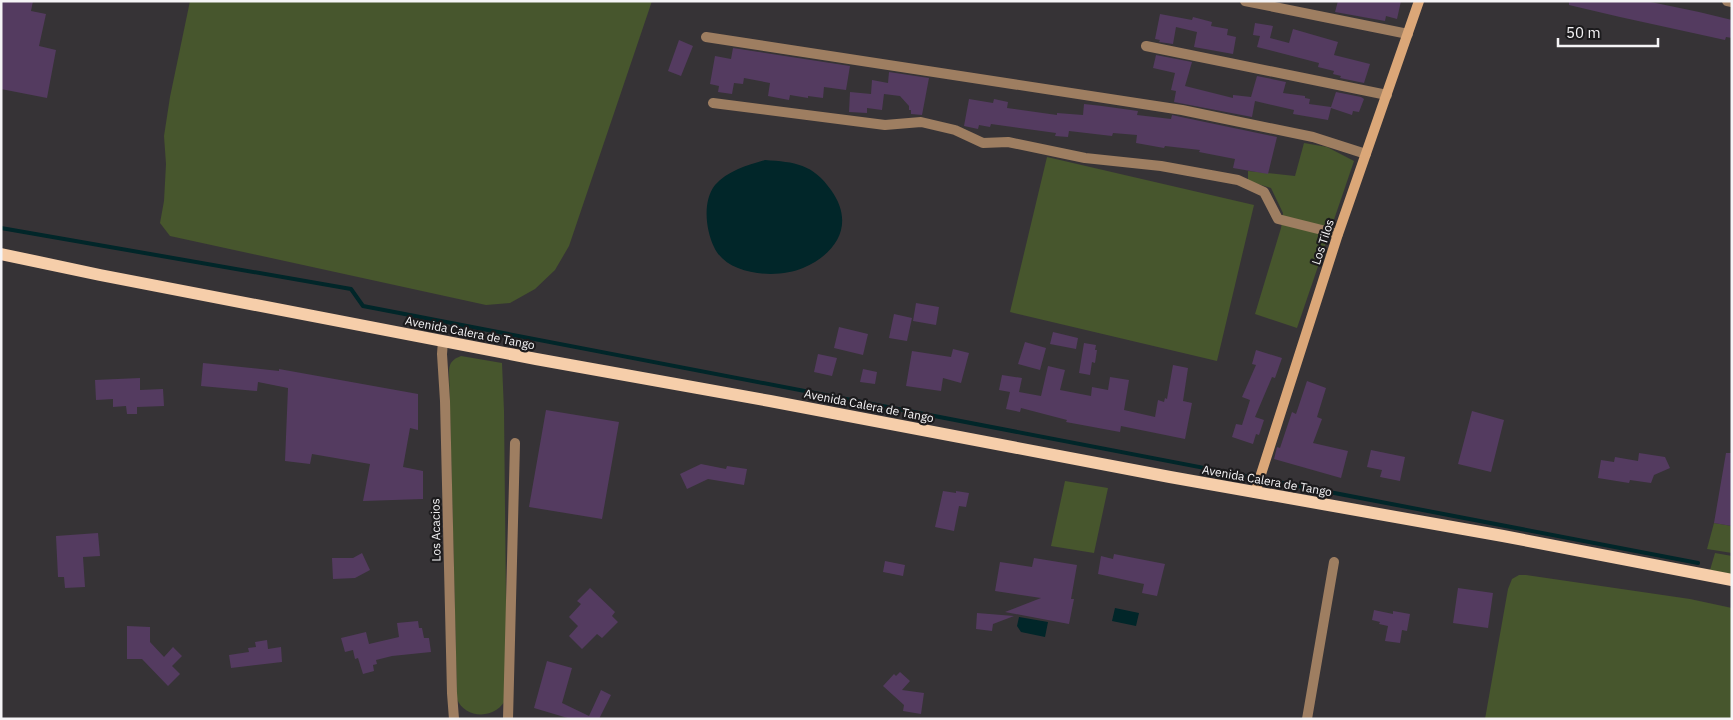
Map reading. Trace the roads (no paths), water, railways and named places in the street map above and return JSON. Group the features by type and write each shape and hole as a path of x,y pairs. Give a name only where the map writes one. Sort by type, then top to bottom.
{"main road":[{"name":"Avenida Calera de Tango","path":"1,254 443,341 1256,488 1732,580"}],"street":[{"path":"1246,1 1408,34"},
{"name":"Los Tilos","path":"1256,488 1338,234 1420,1"},
{"path":"1726,1 1732,2"},
{"path":"706,36 1182,110 1313,137 1366,154"},
{"path":"1146,46 1387,95"},
{"path":"713,103 885,125 921,122 955,130 983,143 1008,142 1085,158 1161,166 1238,180 1264,192 1278,219 1338,234"},
{"name":"Los Acacios","path":"443,341 454,719"},
{"path":"508,719 515,443"},
{"path":"1307,719 1334,562"}],"water":[{"path":"765,160 794,164 810,170 824,181 838,202 842,214 839,236 826,254 803,268 767,274 741,269 721,257 711,240 707,224 707,208 708,199 715,185 732,172"},
{"path":"1115,608 1139,613 1136,626 1112,621"},
{"path":"1019,617 1048,622 1045,637 1021,632 1017,626"}],"waterway":[{"path":"1,228 351,289 363,306 1698,563"}]}
